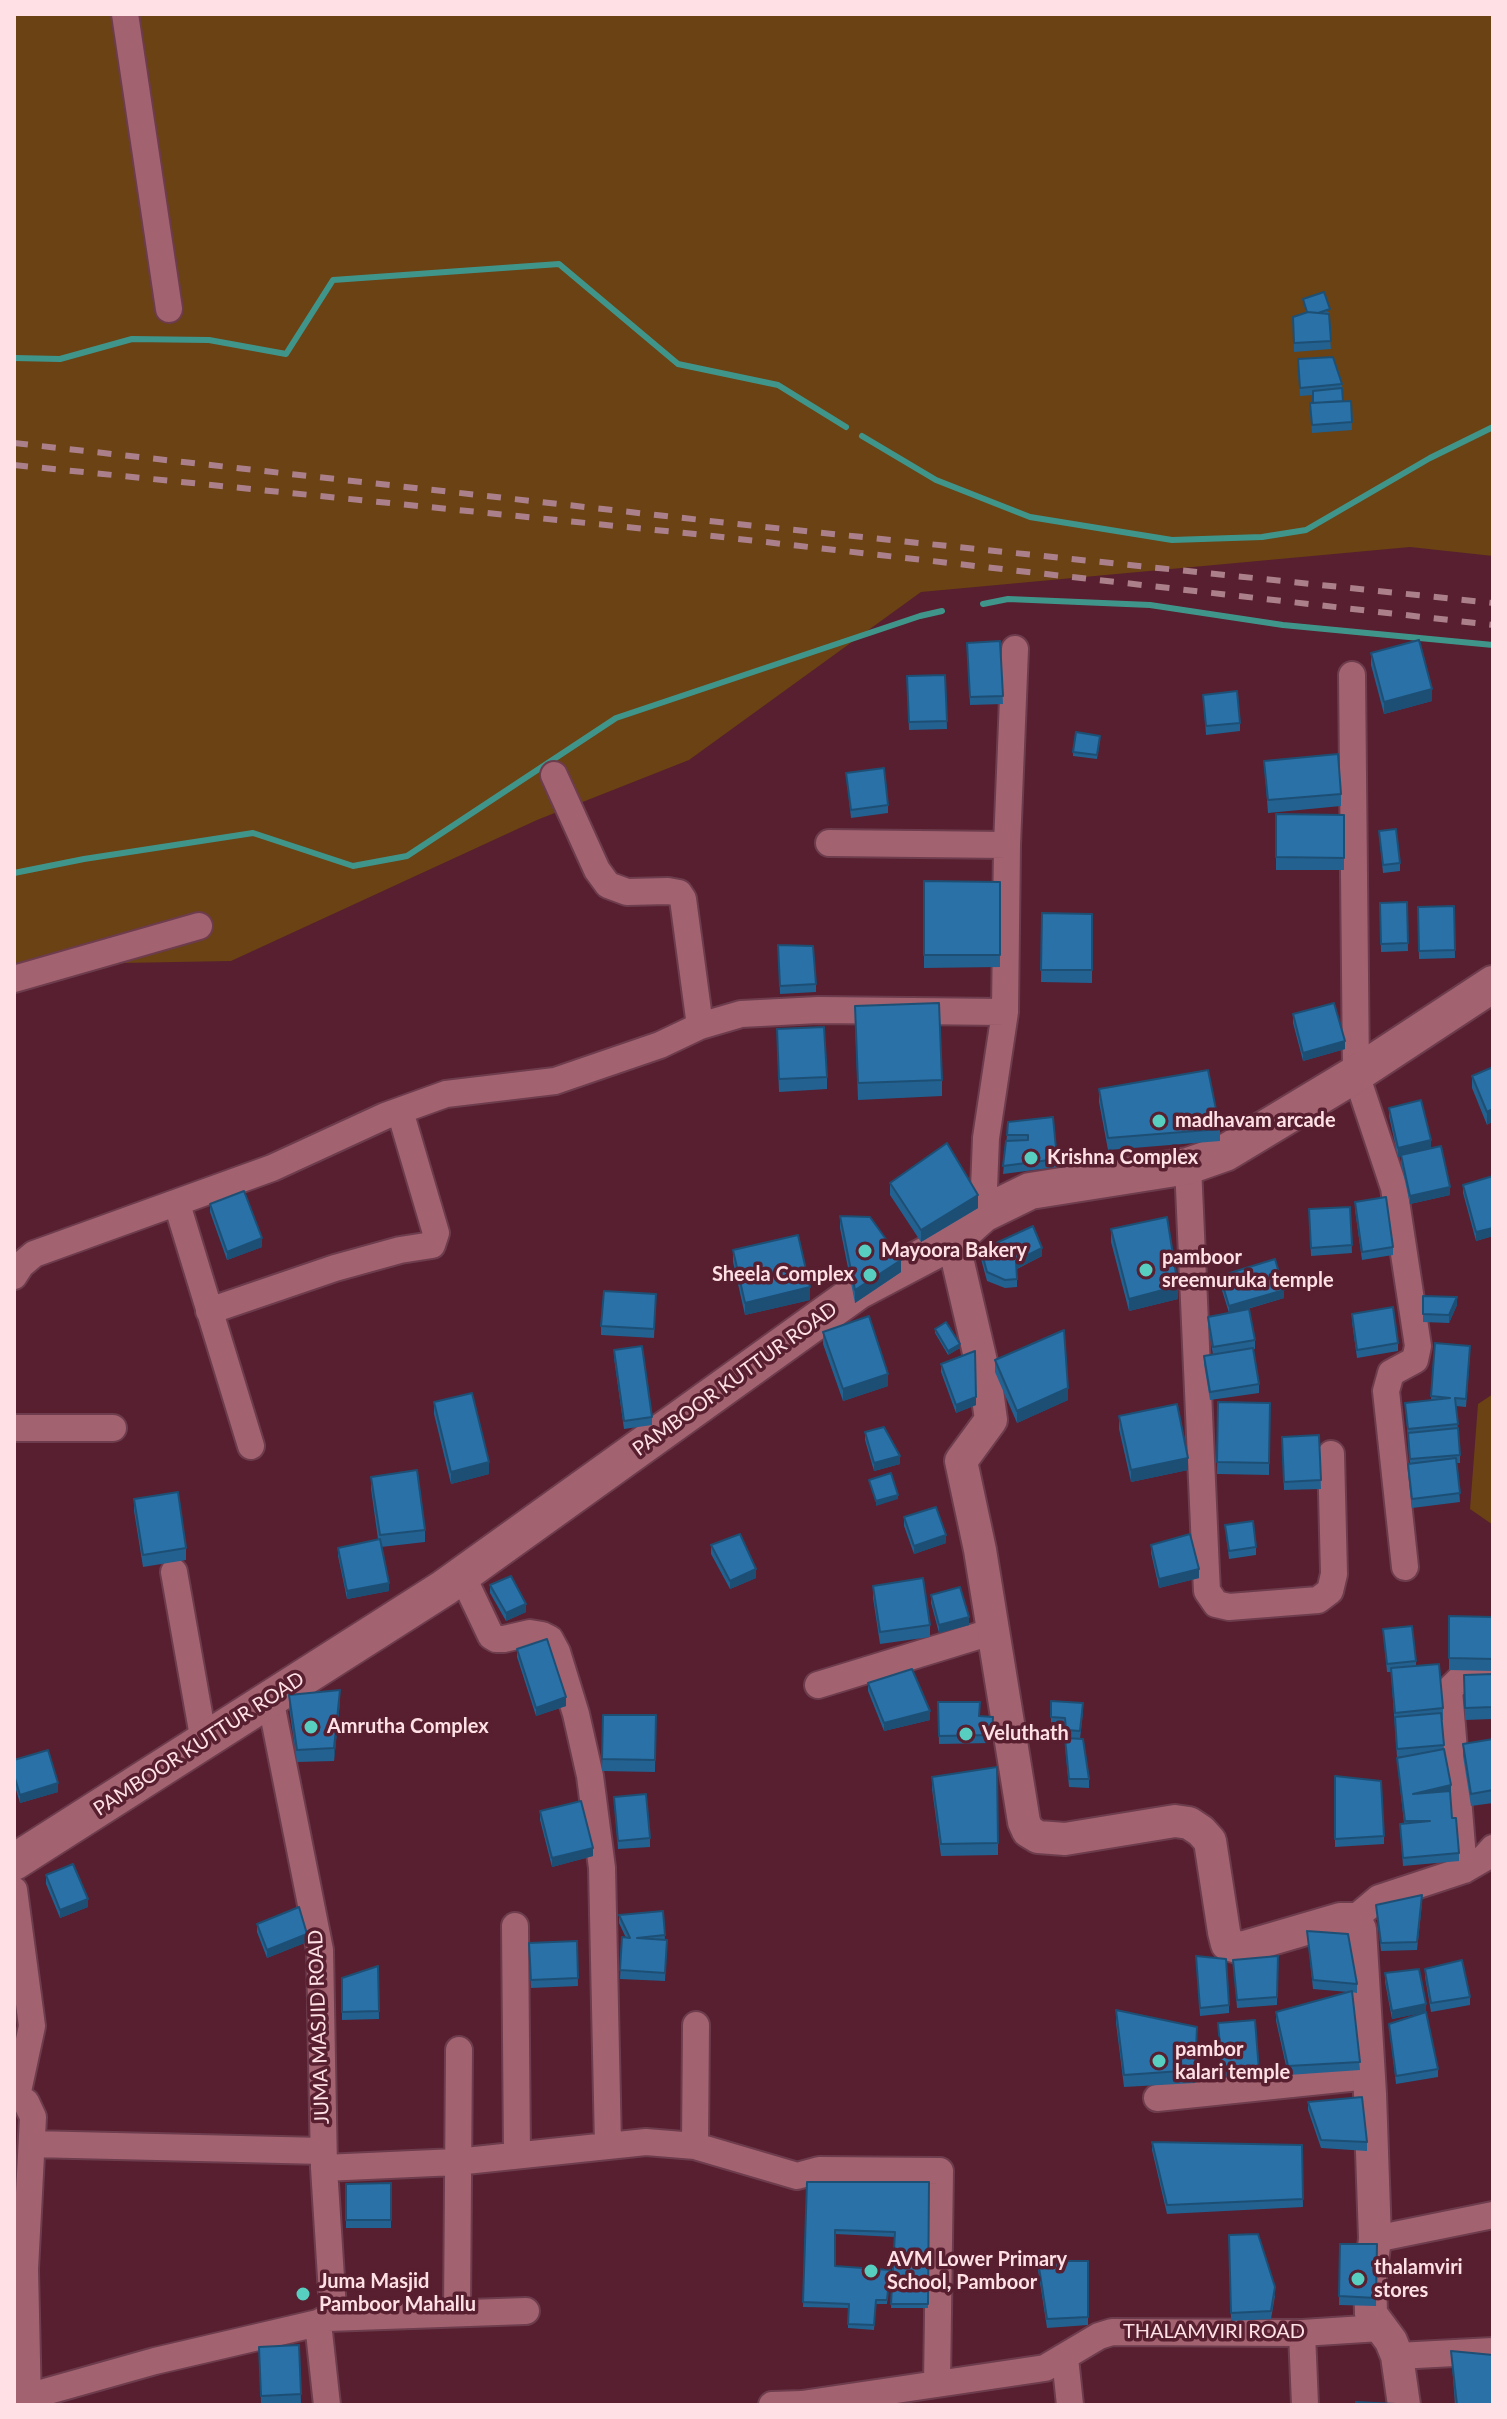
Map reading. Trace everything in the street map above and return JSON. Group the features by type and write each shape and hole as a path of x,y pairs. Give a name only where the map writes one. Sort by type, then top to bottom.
{"main road":[{"name":"PAMBOOR KUTTUR ROAD","path":"14,1862 462,1575 858,1291 953,1241 983,1214 1030,1191 1188,1166 1225,1153 1356,1074 1493,984"}],"street":[{"path":"125,14 169,309"},
{"path":"983,1214 986,1138 1005,1012 1007,845 1015,649"},
{"path":"1352,675 1356,1074 1394,1188 1418,1346 1415,1360 1391,1373 1386,1391 1405,1567"},
{"path":"554,775 597,870 608,885 627,892 679,893 683,899 700,1026"},
{"path":"829,843 1007,845"},
{"path":"14,979 199,926"},
{"path":"14,1276 34,1254 272,1168 446,1094 555,1081 660,1045 700,1026 741,1014 818,1010 1005,1012"},
{"path":"209,1311 335,1268 400,1250 432,1245 436,1233 400,1111"},
{"path":"1188,1166 1206,1581 1210,1599 1216,1604 1229,1607 1318,1600 1330,1591 1334,1574 1331,1454"},
{"path":"177,1204 251,1446"},
{"path":"953,1241 986,1383 991,1420 961,1461 980,1550 991,1632 1028,1831 1038,1837 1065,1839 1175,1821 1189,1823 1210,1841 1227,1944 1241,1948 1340,1919 1354,1919 1379,1898 1464,1870 1483,1859 1493,1848"},
{"path":"14,1428 113,1428"},
{"path":"174,1572 204,1742"},
{"path":"462,1575 491,1636 496,1639 530,1633 550,1639 576,1714 590,1776 602,1868 608,2145"},
{"path":"818,1685 991,1632"},
{"path":"1464,1870 1449,1690 1459,1680 1493,1679"},
{"name":"JUMA MASJID ROAD","path":"270,1698 320,1950 323,2159 333,2309 323,2321 327,2405"},
{"path":"14,1890 32,2026 16,2096 26,2102 33,2117 25,2269 27,2401 155,2361 323,2321 526,2311"},
{"path":"1354,1919 1360,1929 1369,2076 1375,2239 1370,2276 1371,2314 1391,2341 1397,2356 1404,2405"},
{"path":"515,1926 517,2155"},
{"path":"695,2146 696,2025"},
{"path":"457,2313 459,2050"},
{"path":"1157,2098 1369,2076"},
{"path":"32,2144 323,2159 456,2162 608,2145 669,2143 695,2146 797,2176 819,2170 940,2171 937,2384"},
{"path":"1375,2239 1493,2215"},
{"name":"THALAMVIRI ROAD","path":"772,2405 802,2404 1045,2368 1099,2336 1112,2332 1302,2333 1380,2328"},
{"path":"1302,2333 1305,2405"},
{"path":"1397,2356 1493,2351"},
{"path":"1065,2358 1070,2405"}],"shaded area":[{"path":"14,14 1493,14 1493,556 1410,547 921,592 689,760 537,820 231,961 14,965"},
{"path":"1493,1394 1493,1525 1470,1509 1478,1404"}],"building":[{"path":"1324,292 1330,309 1318,313 1307,312 1303,299"},
{"path":"1308,312 1329,314 1331,341 1294,343 1293,317"},
{"path":"1333,357 1342,384 1300,388 1298,359"},
{"path":"1342,388 1343,401 1313,403 1313,391"},
{"path":"1351,401 1352,422 1312,425 1310,403"},
{"path":"1419,640 1432,689 1384,702 1371,653"},
{"path":"1000,641 1003,696 970,697 967,643"},
{"path":"945,675 947,721 909,722 907,676"},
{"path":"1237,691 1240,723 1206,726 1203,695"},
{"path":"1076,732 1100,736 1097,755 1073,752"},
{"path":"1338,754 1341,794 1268,800 1264,761"},
{"path":"884,768 888,805 851,810 846,773"},
{"path":"1276,814 1344,815 1344,858 1276,857"},
{"path":"1396,829 1400,863 1383,865 1379,831"},
{"path":"924,881 1000,882 1000,955 924,955"},
{"path":"1407,902 1408,943 1381,944 1380,903"},
{"path":"1454,906 1455,950 1419,951 1418,907"},
{"path":"1042,913 1092,914 1092,970 1041,970"},
{"path":"778,945 813,946 816,984 780,986"},
{"path":"939,1003 942,1080 858,1083 855,1006"},
{"path":"1334,1003 1345,1041 1303,1053 1293,1014"},
{"path":"824,1027 827,1077 779,1079 777,1029"},
{"path":"1493,1067 1493,1109 1487,1112 1472,1076"},
{"name":"madhavam arcade","path":"1208,1070 1220,1129 1108,1138 1099,1089"},
{"path":"1421,1100 1431,1140 1398,1148 1389,1108"},
{"name":"Krishna Complex","path":"1053,1117 1057,1159 1003,1166 1006,1141 1028,1140 1028,1135 1007,1135 1008,1122"},
{"path":"947,1143 978,1195 921,1230 890,1183"},
{"path":"1441,1146 1450,1187 1410,1196 1401,1155"},
{"path":"1493,1176 1493,1228 1476,1232 1463,1185"},
{"path":"244,1191 262,1238 227,1252 210,1204"},
{"path":"1386,1197 1393,1247 1362,1252 1355,1202"},
{"path":"1350,1207 1352,1245 1311,1248 1309,1209"},
{"name":"Mayoora Bakery","path":"840,1216 870,1217 901,1260 855,1290"},
{"name":"pamboor sreemuruka temple","path":"1167,1217 1178,1286 1129,1299 1111,1229"},
{"path":"1033,1226 1042,1248 1016,1261 1017,1279 1005,1280 987,1272 981,1250"},
{"path":"798,1235 810,1287 745,1303 733,1250"},
{"path":"1275,1259 1284,1290 1229,1306 1220,1276"},
{"path":"604,1291 656,1294 654,1329 601,1326"},
{"path":"1423,1296 1457,1297 1449,1315 1423,1314"},
{"path":"1393,1307 1398,1343 1357,1350 1352,1314"},
{"path":"1249,1309 1255,1340 1213,1347 1208,1317"},
{"path":"869,1316 888,1374 843,1389 823,1332"},
{"path":"946,1322 960,1344 948,1351 935,1329"},
{"path":"1064,1330 1068,1388 1017,1411 995,1360"},
{"path":"1435,1343 1470,1346 1466,1399 1455,1398 1458,1424 1408,1429 1405,1403 1450,1398 1431,1396"},
{"path":"642,1346 652,1417 624,1421 614,1350"},
{"path":"1253,1348 1259,1384 1210,1392 1204,1356"},
{"path":"975,1351 976,1397 956,1405 941,1364"},
{"path":"472,1393 489,1462 451,1472 434,1402"},
{"path":"1218,1402 1270,1403 1269,1463 1217,1462"},
{"path":"1177,1404 1188,1458 1131,1470 1119,1416"},
{"path":"884,1427 900,1456 874,1463 865,1432"},
{"path":"1458,1428 1460,1455 1410,1459 1408,1433"},
{"path":"1319,1435 1321,1480 1284,1482 1282,1437"},
{"path":"1456,1458 1460,1493 1412,1499 1408,1464"},
{"path":"417,1470 425,1530 380,1535 371,1477"},
{"path":"891,1473 898,1495 876,1501 869,1480"},
{"path":"178,1492 186,1548 143,1555 134,1499"},
{"path":"936,1507 946,1535 914,1546 904,1517"},
{"path":"1253,1521 1256,1547 1229,1551 1225,1525"},
{"path":"740,1534 756,1569 730,1581 711,1545"},
{"path":"1190,1534 1199,1569 1159,1579 1151,1545"},
{"path":"380,1539 389,1583 347,1591 338,1548"},
{"path":"511,1576 526,1604 506,1613 490,1585"},
{"path":"923,1578 930,1625 880,1632 873,1586"},
{"path":"960,1587 969,1617 939,1625 931,1595"},
{"path":"1449,1616 1493,1617 1493,1659 1449,1658"},
{"path":"1412,1626 1416,1661 1387,1664 1383,1629"},
{"path":"547,1639 566,1697 536,1708 517,1649"},
{"path":"1439,1664 1443,1708 1395,1713 1391,1668"},
{"path":"912,1669 930,1711 884,1723 868,1683"},
{"path":"1493,1674 1493,1707 1465,1708 1464,1675"},
{"path":"340,1690 334,1748 297,1750 289,1695"},
{"path":"1051,1701 1083,1703 1080,1731 1066,1730 1065,1718 1051,1717"},
{"name":"Veluthath","path":"938,1702 980,1702 979,1716 993,1717 992,1735 939,1736"},
{"path":"1441,1713 1444,1745 1397,1749 1395,1717"},
{"path":"603,1715 656,1715 655,1760 602,1759"},
{"path":"1065,1738 1083,1739 1089,1779 1069,1779"},
{"path":"1493,1739 1493,1790 1471,1794 1463,1744"},
{"path":"1444,1749 1451,1785 1413,1794 1450,1791 1459,1853 1403,1858 1400,1824 1430,1821 1405,1821 1397,1758"},
{"path":"48,1750 58,1783 20,1795 14,1775 14,1760"},
{"path":"997,1767 998,1843 941,1844 932,1777"},
{"path":"1335,1776 1381,1781 1384,1836 1335,1839"},
{"path":"646,1794 650,1838 618,1841 614,1797"},
{"path":"581,1801 593,1848 552,1858 540,1811"},
{"path":"73,1864 88,1899 60,1910 46,1875"},
{"path":"1422,1895 1417,1942 1381,1943 1376,1905"},
{"path":"299,1907 307,1934 267,1950 257,1924"},
{"path":"663,1911 665,1935 637,1938 667,1940 665,1973 620,1970 622,1937 630,1938 619,1915"},
{"path":"1307,1931 1348,1934 1357,1984 1313,1980"},
{"path":"577,1941 578,1978 531,1980 529,1943"},
{"path":"1196,1956 1226,1959 1229,2005 1200,2008"},
{"path":"1278,1956 1277,1997 1237,2000 1233,1960"},
{"path":"1462,1960 1470,1997 1431,2003 1425,1969"},
{"path":"378,1966 379,2011 342,2012 342,1978"},
{"path":"1419,1969 1426,2004 1392,2011 1385,1973"},
{"path":"1352,1991 1360,2062 1288,2066 1276,2012"},
{"name":"pambor kalari temple","path":"1116,2010 1197,2027 1195,2070 1124,2075"},
{"path":"1426,2012 1438,2069 1396,2076 1389,2024"},
{"path":"1255,2020 1259,2071 1222,2067 1218,2023"},
{"path":"1362,2097 1367,2142 1321,2140 1308,2102"},
{"path":"1152,2142 1302,2145 1303,2199 1167,2205"},
{"name":"AVM Lower Primary School, Pamboor","path":"807,2182 929,2182 928,2304 891,2304 895,2232 835,2230 835,2266 890,2270 887,2300 876,2300 874,2325 848,2324 849,2304 803,2302"},
{"path":"391,2183 391,2220 346,2220 346,2184"},
{"path":"1258,2234 1275,2287 1271,2311 1231,2313 1229,2235"},
{"name":"thalamviri stores","path":"1340,2244 1377,2244 1376,2298 1339,2296"},
{"path":"1038,2261 1088,2261 1088,2317 1047,2319"},
{"path":"299,2345 301,2394 261,2396 259,2347"},
{"path":"1451,2351 1493,2355 1493,2405 1457,2405"},
{"path":"1356,2402 1395,2404 1395,2405 1356,2405"}],"waterway":[{"path":"14,358 60,359 132,339 209,340 286,354 333,280 559,264 678,364 778,385 846,427"},
{"path":"862,436 936,480 1030,517 1172,540 1262,537 1306,530 1430,458 1493,427"},
{"path":"983,604 1008,599 1150,605 1283,625 1493,645"},
{"path":"14,873 253,833 353,866 407,856 616,718 942,611"}],"railway":[{"path":"14,443 728,523 1493,603"},
{"path":"14,465 695,534 1493,625"}],"place":[{"name":"madhavam arcade","path":"1159,1121"},
{"name":"Krishna Complex","path":"1031,1158"},
{"name":"Mayoora Bakery","path":"865,1251"},
{"name":"pamboor sreemuruka temple","path":"1146,1270"},
{"name":"Sheela Complex","path":"870,1275"},
{"name":"Amrutha Complex","path":"311,1727"},
{"name":"Veluthath","path":"966,1734"},
{"name":"pambor kalari temple","path":"1159,2061"},
{"name":"AVM Lower Primary School, Pamboor","path":"871,2271"},
{"name":"thalamviri stores","path":"1358,2279"},
{"name":"Juma Masjid Pamboor Mahallu","path":"303,2294"}]}
